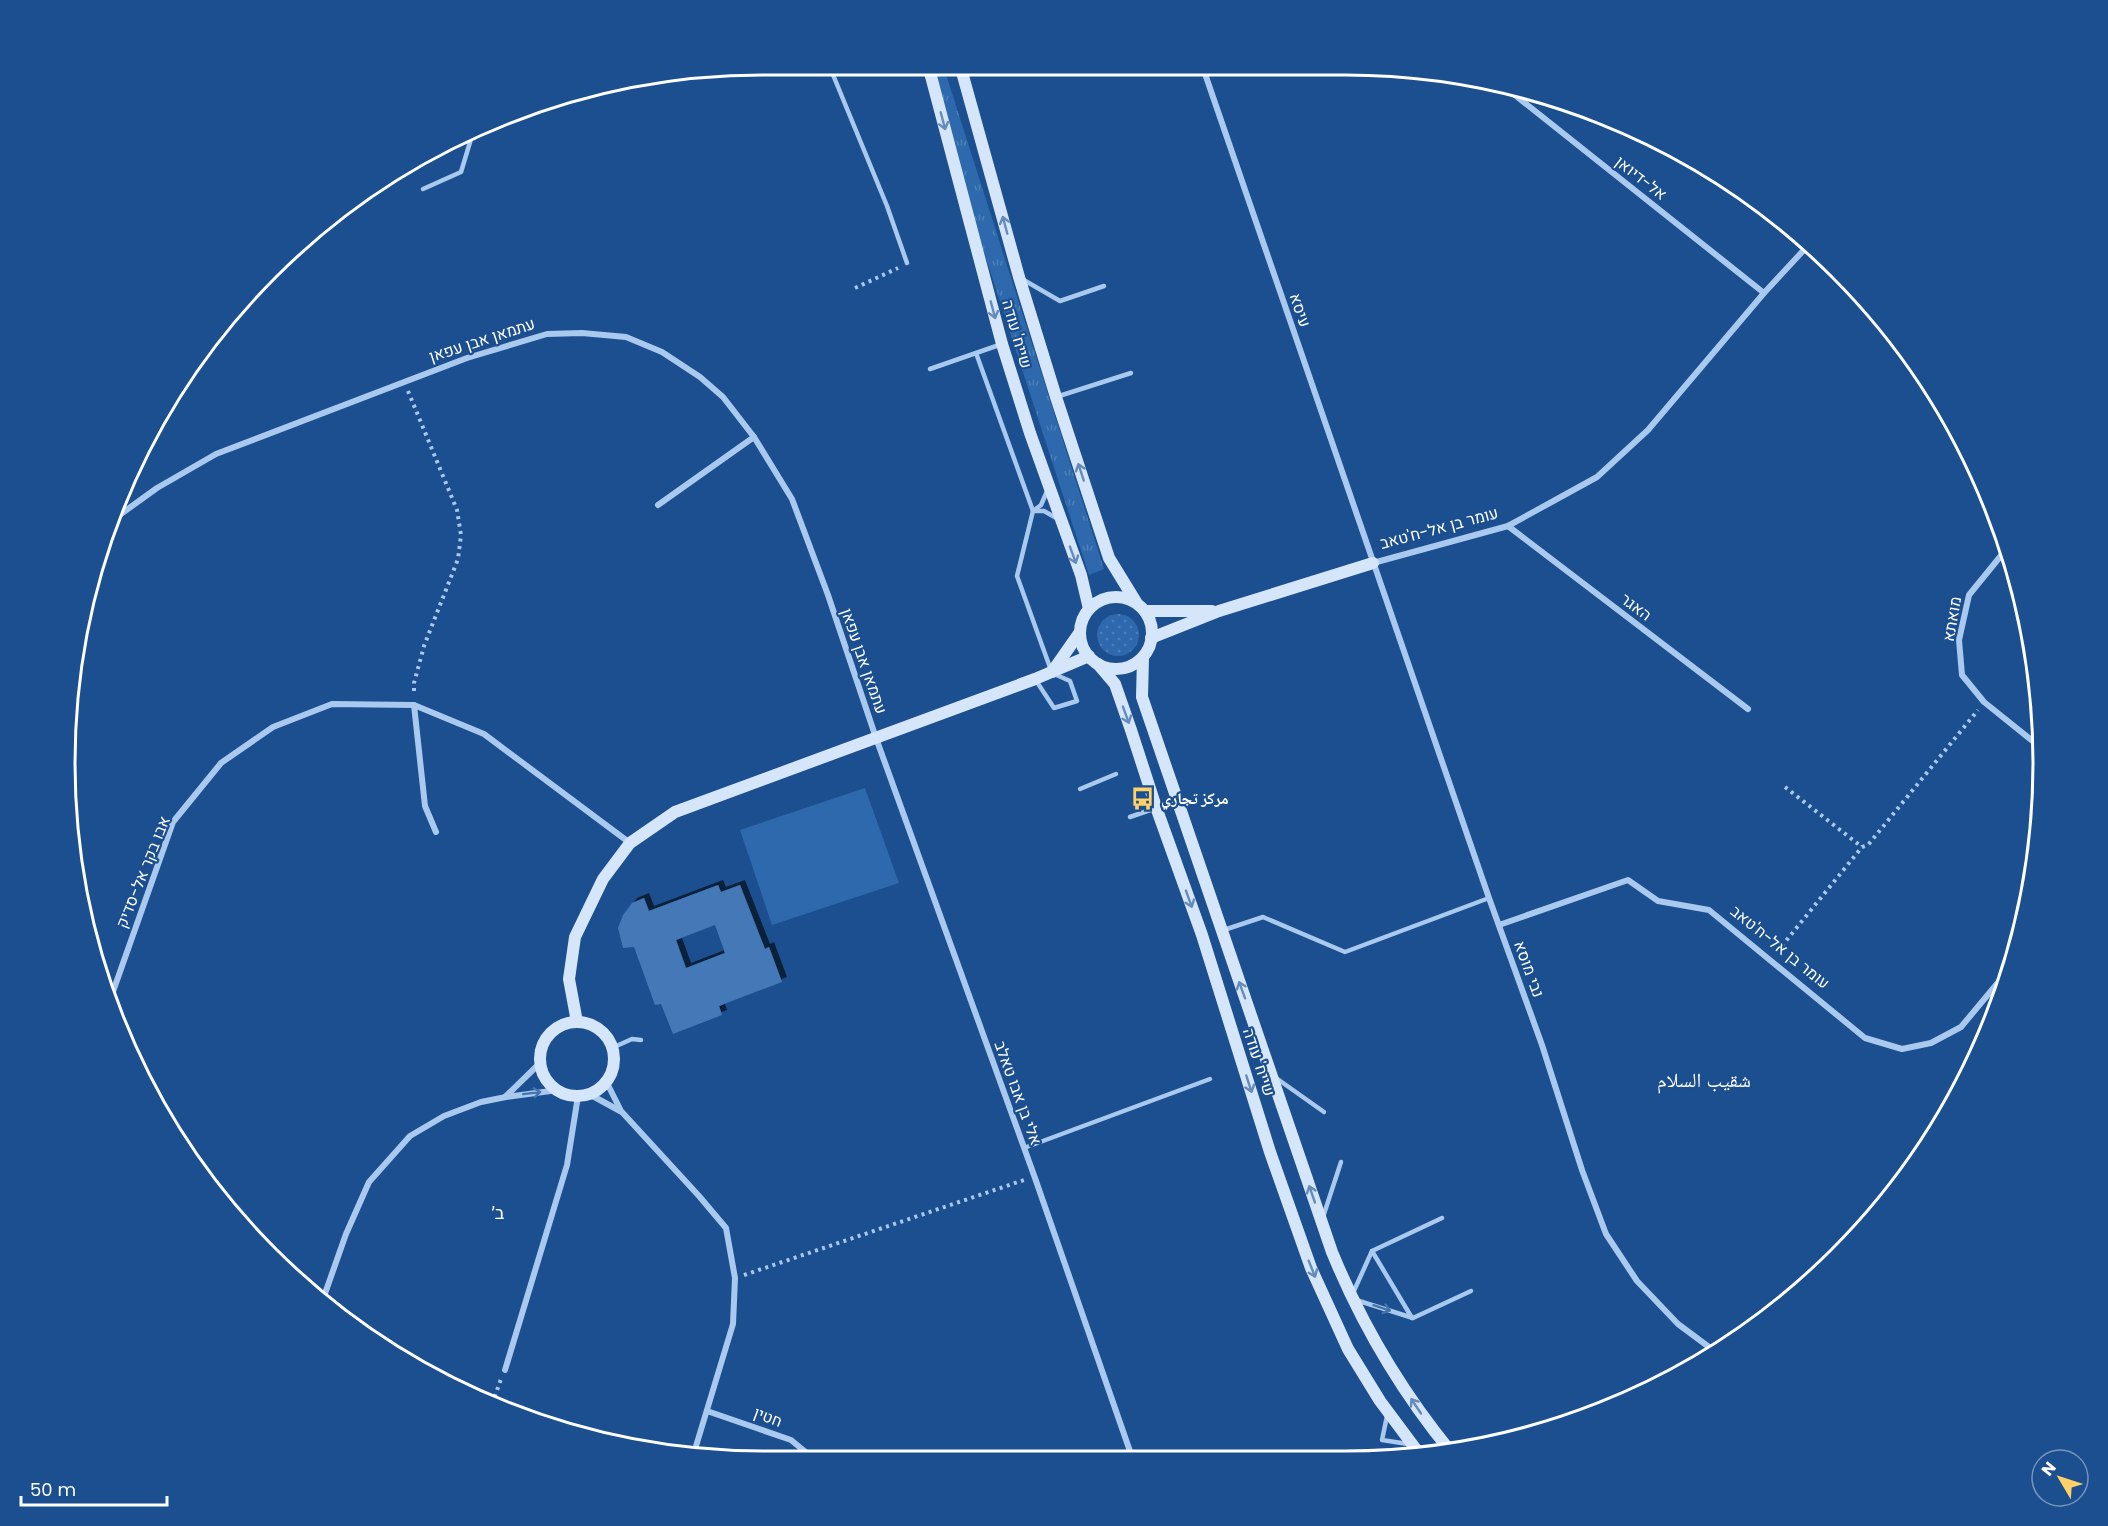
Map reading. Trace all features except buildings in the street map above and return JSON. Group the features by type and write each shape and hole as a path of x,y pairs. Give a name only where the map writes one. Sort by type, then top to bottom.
{"main road":[{"name":"שייח' עודה","path":"931,75 1002,344 1049,487 1081,575 1089,609"},
{"name":"שייח' עודה","path":"963,75 1019,277 1109,558 1141,607"},
{"name":"עומר בן אל-ח'טאב","path":"1152,638 1219,611 1373,563"},
{"path":"1113,596 1126,598 1141,607 1151,624 1152,638 1143,658 1122,668 1114,669 1093,660 1083,645 1080,632 1082,619 1089,609 1100,600 1113,596"},
{"name":"עומר בן אל-ח'טאב","path":"1141,607 1219,611"},
{"path":"1052,673 1080,632"},
{"name":"שייח' עודה","path":"1143,658 1142,697 1322,1223 1351,1299 1418,1411 1444,1444"},
{"name":"שייח' עודה","path":"1093,660 1115,684 1202,934 1270,1152 1311,1268 1348,1349 1380,1401 1414,1447"},
{"path":"577,1022 569,979 575,937 603,879 630,843 675,812 1035,679 1093,660"},
{"path":"577,1022 599,1029 607,1037 612,1048 614,1059 612,1071 606,1081 598,1089 583,1095 567,1094 558,1090 544,1075 540,1063 541,1051 546,1039 554,1030 565,1024 577,1022"}],"street":[{"name":"עיסא","path":"1206,75 1373,563"},
{"name":"אל-דיואן","path":"1517,97 1764,293"},
{"name":"עומר בן אל-ח'טאב","path":"1373,563 1508,526 1597,477 1648,430 1764,293 1804,251"},
{"name":"עתמאן אבן עפאן","path":"122,513 157,488 216,454 467,357 546,334 582,333 626,338 662,352 700,377 723,397 754,437 792,499 828,595 876,738"},
{"path":"657,505 754,437"},
{"name":"האגר","path":"1508,526 1748,709"},
{"name":"מואתא","path":"2001,556 1969,595 1959,640 1962,675 1984,702 2033,741"},
{"name":"נבי מוסא","path":"1373,563 1606,1234 1637,1281 1678,1324 1709,1347"},
{"name":"אבו בקר אל-סדיק","path":"114,989 142,903 173,822 221,763 273,727 332,704 414,705 484,734 630,843"},
{"path":"414,705 425,806 435,832"},
{"name":"אלי בן אבו טאלב","path":"876,738 1034,1176 1130,1451"},
{"name":"עומר בן אל-ח'טאב","path":"1499,924 1628,880 1658,901 1709,910 1865,1038 1902,1048 1931,1043 1961,1027 1995,986"},
{"path":"506,1097 540,1063"},
{"path":"606,1081 621,1111 726,1228 735,1278 733,1324 696,1448"},
{"path":"325,1293 346,1234 369,1182 410,1136 444,1116 481,1102 558,1090"},
{"path":"505,1370 567,1165 583,1095 621,1111"},
{"name":"חטין","path":"707,1411 791,1440 804,1451"}],"lane":[{"path":"833,75 908,263"},
{"path":"423,189 461,172 470,141"},
{"path":"1019,277 1060,302 1104,286"},
{"path":"930,369 1002,344"},
{"path":"976,353 1033,511 1017,576 1052,673 1070,681 1077,701 1054,708 1035,679"},
{"path":"1056,397 1131,373"},
{"path":"1033,511 1041,505 1049,487"},
{"path":"1033,511 1044,511 1061,521"},
{"path":"1080,789 1116,774"},
{"path":"1130,817 1156,807"},
{"path":"1221,930 1263,917 1345,952 1489,898"},
{"path":"612,1048 632,1039 641,1040"},
{"path":"1271,1075 1324,1112"},
{"path":"1024,1148 1210,1078"},
{"path":"1322,1223 1341,1162"},
{"path":"1442,1218 1372,1251 1351,1299 1413,1318 1471,1291"},
{"path":"1372,1251 1413,1318"},
{"path":"1388,1410 1382,1440 1411,1444"}],"path":[{"path":"855,288 908,263"},
{"path":"404,381 457,510 461,535 458,559 424,646 414,683 414,705"},
{"path":"1770,960 1862,846 1868,845 1984,702"},
{"path":"1785,787 1862,846"},
{"path":"735,1278 1034,1176"},
{"path":"495,1397 505,1370"}],"green space":[{"path":"926,75 946,75 1104,569 1089,575"},
{"path":"1118,614 1126,615 1133,620 1138,627 1138,643 1133,650 1126,655 1118,656 1110,655 1103,650 1098,643 1097,635 1098,627 1103,620 1110,615"},
{"path":"865,788 899,883 772,925 740,830"}],"place":[{"name":"مركز تجاري","path":"1143,798"}],"district":[{"name":"شقيب السلام","path":"1704,1080"},
{"name":"ב׳","path":"498,1212"}]}
